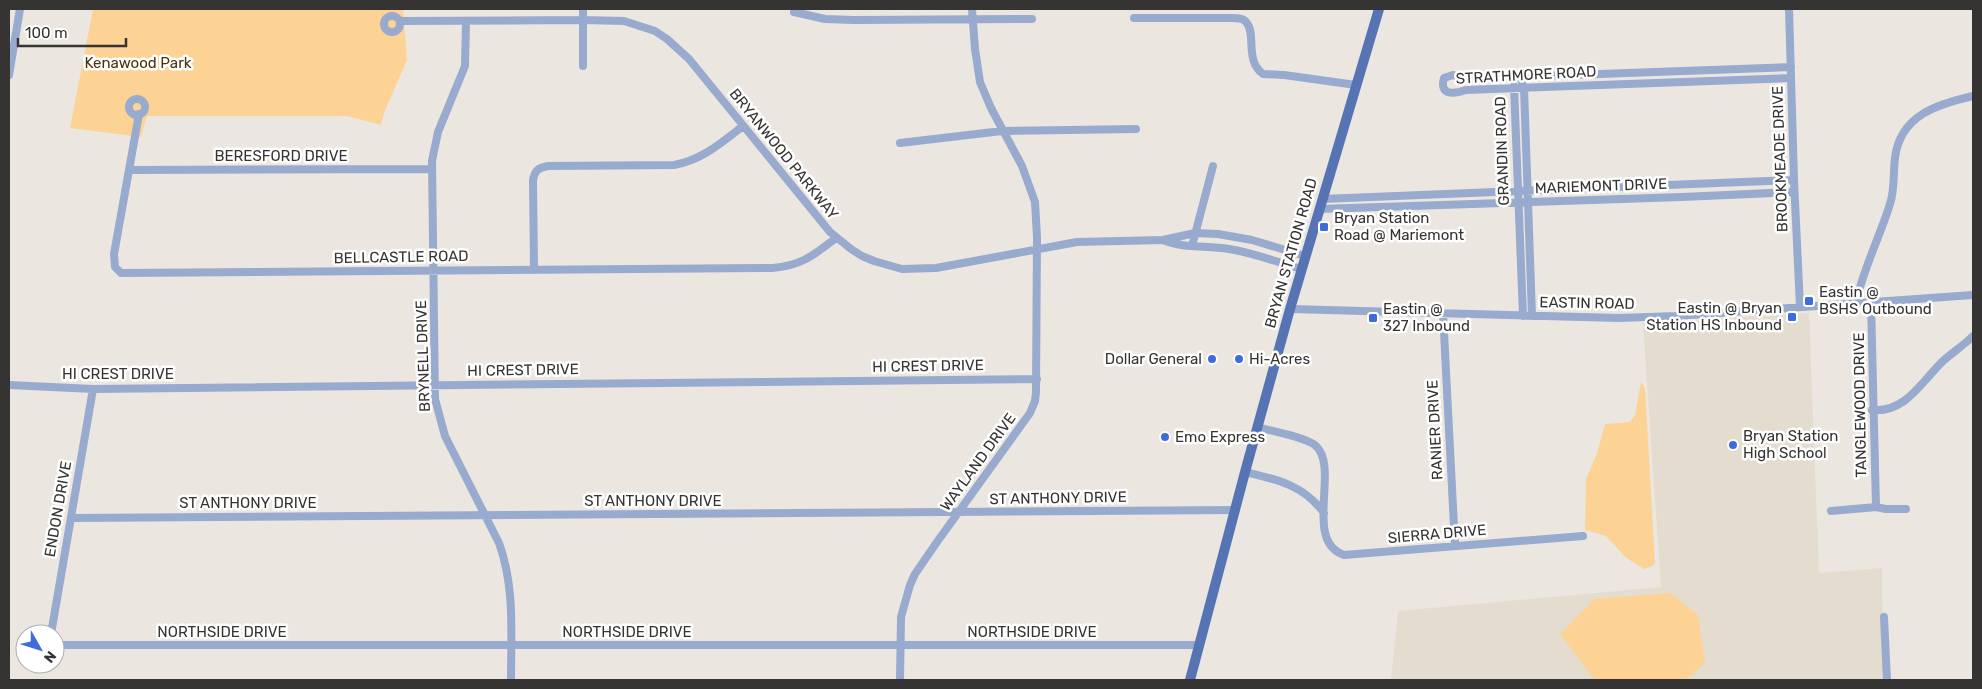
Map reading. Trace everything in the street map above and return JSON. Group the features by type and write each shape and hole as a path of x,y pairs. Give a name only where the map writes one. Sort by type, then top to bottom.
{"main road":[{"name":"BRYAN STATION ROAD","path":"1190,680 1244,472 1301,269 1379,9"}],"street":[{"path":"9,75 20,9"},
{"path":"583,9 583,66"},
{"name":"WAYLAND DRIVE","path":"900,680 902,611 915,574 1030,413 1035,401 1037,379 1037,248 1036,212 1033,193 1022,166 1002,130 980,82 972,9"},
{"name":"BROOKMEADE DRIVE","path":"1789,9 1794,192 1800,307"},
{"path":"794,12 838,20 1032,19"},
{"path":"9,18 19,18"},
{"path":"1134,18 1231,18 1243,20 1247,22 1250,30 1253,62 1256,68 1263,74 1284,74 1356,86"},
{"name":"BRYANWOOD PARKWAY","path":"400,21 583,20 632,23 655,31 667,38 689,59 742,126 836,238 851,250 868,259 902,268 936,268 1077,242 1163,240 1195,233 1218,234 1252,240 1305,256"},
{"name":"BRYNELL DRIVE","path":"466,21 465,66 434,144 432,169 434,385 437,412 445,436 499,543 509,575 511,680"},
{"name":"STRATHMORE ROAD","path":"1791,67 1518,77 1464,78 1453,75 1444,78 1442,84 1443,89 1448,93 1454,94 1466,90 1791,78"},
{"name":"GRANDIN ROAD","path":"1518,77 1524,88 1532,316"},
{"name":"GRANDIN ROAD","path":"1518,77 1513,88 1523,316"},
{"path":"1859,291 1891,202 1895,157 1902,135 1914,119 1930,108 1973,96"},
{"name":"BELLCASTLE ROAD","path":"139,114 114,254 115,267 121,273 787,267 799,264 813,256 836,238"},
{"path":"534,270 533,180 536,171 548,166 682,164 713,150 742,126"},
{"path":"900,144 1002,130 1136,129"},
{"path":"1192,246 1213,166"},
{"name":"BERESFORD DRIVE","path":"129,170 432,169"},
{"name":"MARIEMONT DRIVE","path":"1321,204 1528,191 1794,180"},
{"path":"1682,186 1682,197"},
{"name":"MARIEMONT DRIVE","path":"1321,204 1518,203 1794,192"},
{"name":"BRYANWOOD PARKWAY","path":"1163,240 1172,244 1215,247 1248,253 1301,269"},
{"name":"EASTIN ROAD","path":"1290,309 1620,318 1973,295"},
{"name":"TANGLEWOOD DRIVE","path":"1871,303 1872,410 1876,507"},
{"name":"RANIER DRIVE","path":"1443,313 1455,546"},
{"path":"1872,410 1890,410 1903,403 1927,381 1944,360 1973,336"},
{"name":"HI CREST DRIVE","path":"9,385 93,389 1037,379"},
{"name":"ENDON DRIVE","path":"53,624 93,389"},
{"name":"SIERRA DRIVE","path":"1257,427 1306,441 1318,448 1322,459 1327,540 1334,551 1344,555 1583,536"},
{"path":"1244,472 1283,481 1299,489 1312,499 1324,513"},
{"path":"1831,511 1876,507 1906,509"},
{"name":"ST ANTHONY DRIVE","path":"71,518 1235,510"},
{"path":"1884,618 1887,680"},
{"name":"NORTHSIDE DRIVE","path":"65,645 1200,645"}],"shaded area":[{"name":"Bryan Station High School","path":"1809,313 1819,573 1882,568 1883,680 1391,680 1398,611 1661,587 1643,323"}],"green space":[{"name":"Kenawood Park","path":"93,9 403,9 407,60 384,113 381,125 347,116 147,116 141,137 70,128"},
{"path":"1641,382 1645,388 1655,563 1653,566 1644,569 1625,557 1606,536 1585,530 1586,479 1596,456 1605,424 1630,422 1635,415"},
{"path":"1670,593 1698,615 1705,663 1686,680 1595,680 1560,634 1594,599"}],"place":[{"name":"Bryan Station Road @ Mariemont","path":"1324,227"},
{"name":"Eastin @ BSHS Outbound","path":"1809,301"},
{"name":"Eastin @ Bryan Station HS Inbound","path":"1792,317"},
{"name":"Eastin @ 327 Inbound","path":"1373,318"},
{"name":"Dollar General","path":"1212,359"},
{"name":"Hi-Acres","path":"1239,359"},
{"name":"Emo Express","path":"1165,437"},
{"name":"Bryan Station High School","path":"1733,445"}]}
